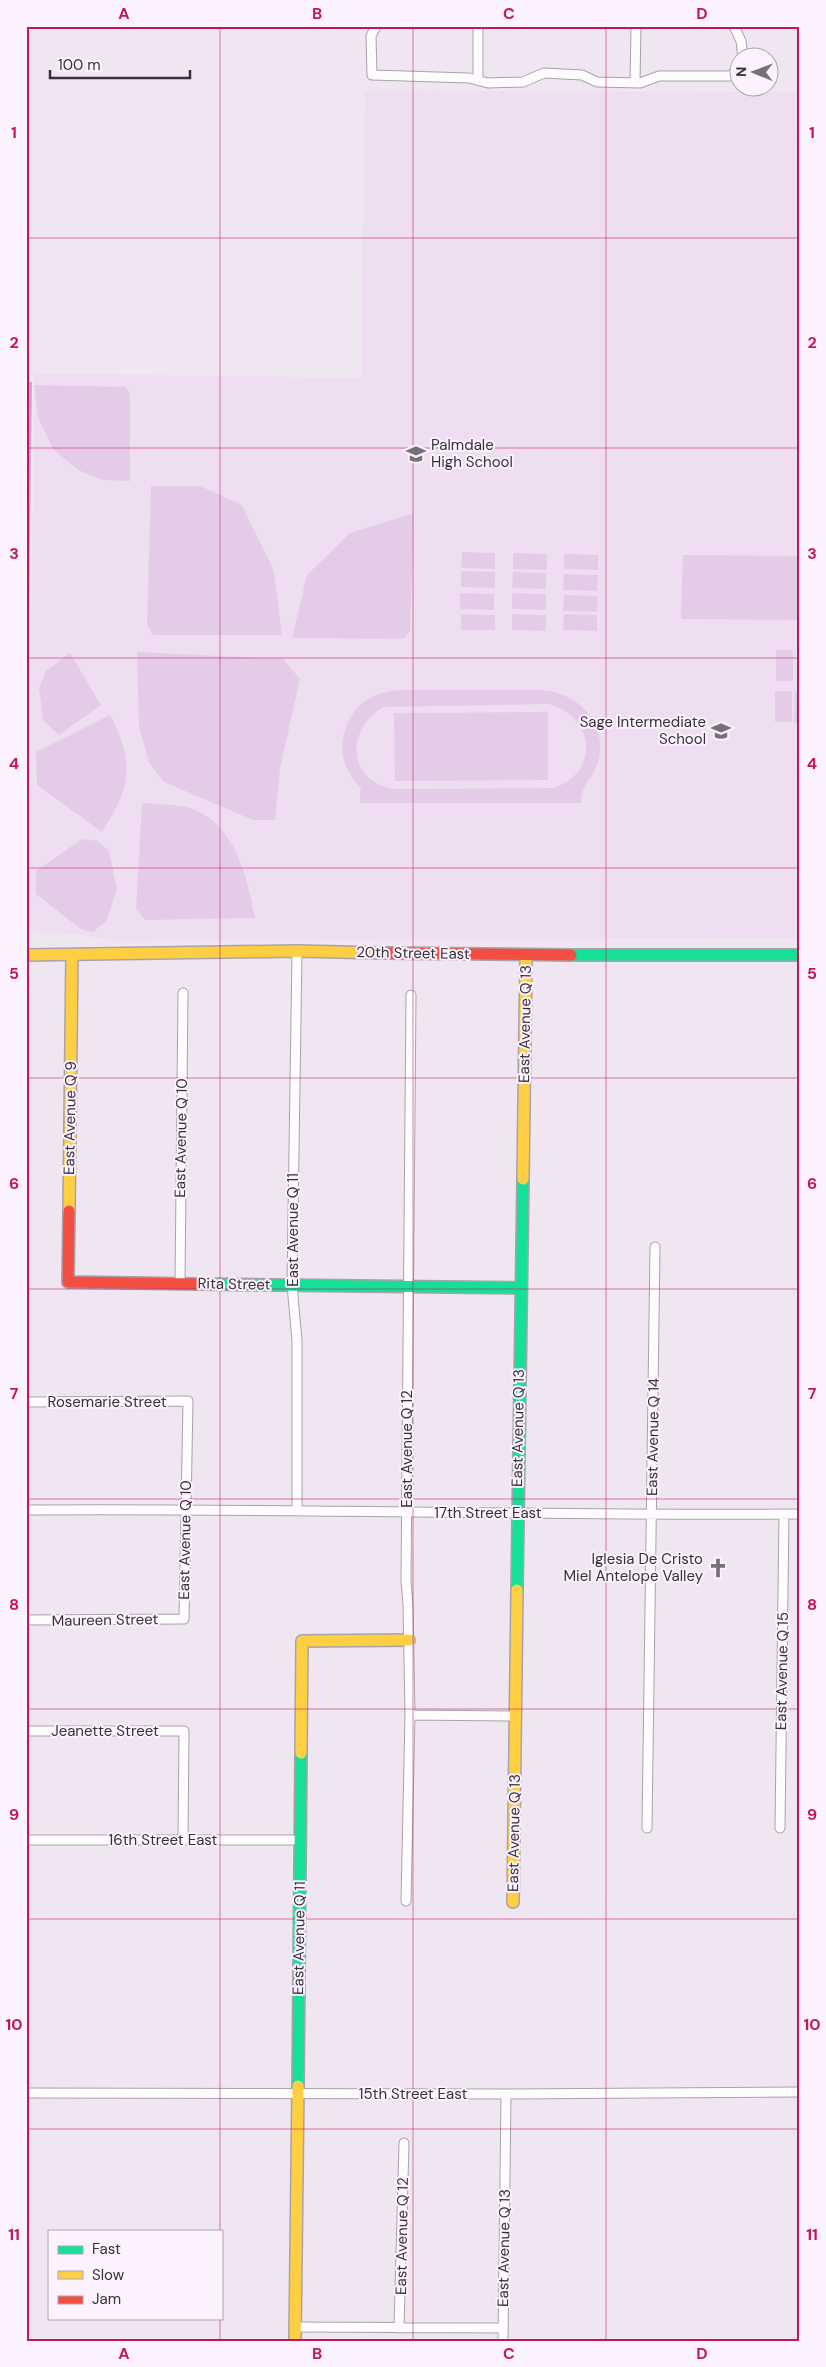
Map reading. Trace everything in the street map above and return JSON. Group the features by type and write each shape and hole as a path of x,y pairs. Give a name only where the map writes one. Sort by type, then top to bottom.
{"street":[{"path":"376,26 371,36 372,75 469,78 488,83 523,82 544,73 582,75 597,82 635,83 659,76 728,76"},
{"path":"478,26 478,80"},
{"path":"635,83 636,26"},
{"path":"734,26 742,41 742,48"},
{"name":"20th Street East","path":"26,955 297,951 526,955 800,955"},
{"name":"East Avenue Q 11","path":"297,951 292,1285 297,1341 297,1510"},
{"name":"East Avenue Q 9","path":"68,1282 72,955"},
{"name":"East Avenue Q 13","path":"513,1902 526,955"},
{"name":"East Avenue Q 10","path":"180,1283 183,993"},
{"name":"East Avenue Q 12","path":"406,1901 410,1716 406,1581 407,1286 411,996"},
{"name":"East Avenue Q 14","path":"647,1828 655,1247"},
{"name":"Rita Street","path":"68,1282 521,1288"},
{"name":"East Avenue Q 10","path":"184,1619 188,1401"},
{"name":"Rosemarie Street","path":"26,1402 188,1401"},
{"name":"17th Street East","path":"26,1510 186,1508 407,1512 800,1514"},
{"name":"East Avenue Q 15","path":"780,1828 784,1514"},
{"name":"Maureen Street","path":"26,1620 184,1619"},
{"name":"East Avenue Q 11","path":"295,2341 302,1642 409,1640"},
{"path":"410,1716 516,1716"},
{"name":"Jeanette Street","path":"26,1731 184,1731 183,1840"},
{"name":"16th Street East","path":"26,1840 300,1840"},
{"name":"15th Street East","path":"26,2092 506,2094 800,2092"},
{"name":"East Avenue Q 13","path":"503,2341 506,2094"},
{"name":"East Avenue Q 12","path":"399,2328 404,2143"},
{"path":"295,2327 504,2328"}],"shaded area":[{"name":"Palmdale High School","path":"365,91 728,92 728,98 778,98 778,92 800,92 800,938 115,941 67,933 35,933 29,927 34,373 361,378"},
{"path":"34,385 125,387 130,393 130,481 103,480 78,470 53,449 38,417"},
{"path":"151,486 200,486 242,505 274,571 282,635 153,635 147,625"},
{"path":"414,513 410,631 403,639 292,638 307,575 350,533"},
{"path":"462,552 495,553 495,569 461,568"},
{"path":"513,553 547,554 547,570 513,569"},
{"path":"564,554 598,555 598,570 564,569"},
{"path":"683,555 800,556 800,620 681,619"},
{"path":"461,571 495,572 495,588 461,587"},
{"path":"513,572 546,573 546,589 512,588"},
{"path":"564,574 598,575 597,591 563,590"},
{"path":"460,593 494,594 494,610 460,609"},
{"path":"512,593 546,594 546,610 512,609"},
{"path":"564,595 598,596 597,612 563,611"},
{"path":"461,614 495,615 495,630 461,630"},
{"path":"512,614 546,615 546,631 512,630"},
{"path":"564,614 597,615 597,631 563,630"},
{"path":"776,650 793,650 793,681 776,681"},
{"path":"137,652 283,659 300,679 280,768 275,820 253,820 164,782 149,763 139,726"},
{"path":"70,653 101,705 59,735 43,720 39,688 46,671"},
{"path":"397,690 541,690 566,696 576,702 586,710 598,732 600,744 599,758 583,790 581,803 360,803 360,790 362,789 352,777 345,764 342,742 350,718 365,701 378,694","holes":["548,704 564,710 576,720 583,732 586,744 585,758 579,770 569,780 554,788 394,789 378,784 367,776 360,766 357,754 357,741 362,728 383,707"]},
{"path":"775,691 792,691 792,722 775,722"},
{"path":"795,692 800,692 800,723 794,723"},
{"path":"548,712 548,780 395,781 394,713"},
{"path":"110,715 119,734 125,755 126,776 125,787 121,797 102,832 37,785 36,752"},
{"path":"142,803 181,806 199,812 213,821 225,834 242,866 255,918 145,920 136,909"},
{"path":"82,839 98,841 109,851 117,890 106,921 93,932 82,930 36,894 36,871"}],"water":[{"path":"26,382 32,382 29,610 26,610"}],"traffic: fast":[{"path":"571,955 800,955"},
{"path":"517,1590 523,1179"},
{"path":"196,1284 521,1288"},
{"path":"298,2086 301,1753"}],"traffic: slow":[{"path":"26,955 297,951 384,953"},
{"path":"69,1211 72,955"},
{"path":"523,1179 526,955"},
{"path":"513,1902 517,1590"},
{"path":"301,1753 302,1641 409,1640"},
{"path":"295,2341 298,2086"}],"traffic: jam":[{"path":"384,953 571,955"},
{"path":"69,1211 68,1282 196,1284"}],"place":[{"name":"Palmdale High School","path":"416,454"},
{"name":"Sage Intermediate School","path":"721,731"},
{"name":"Iglesia De Cristo Miel Antelope Valley","path":"718,1568"}]}
